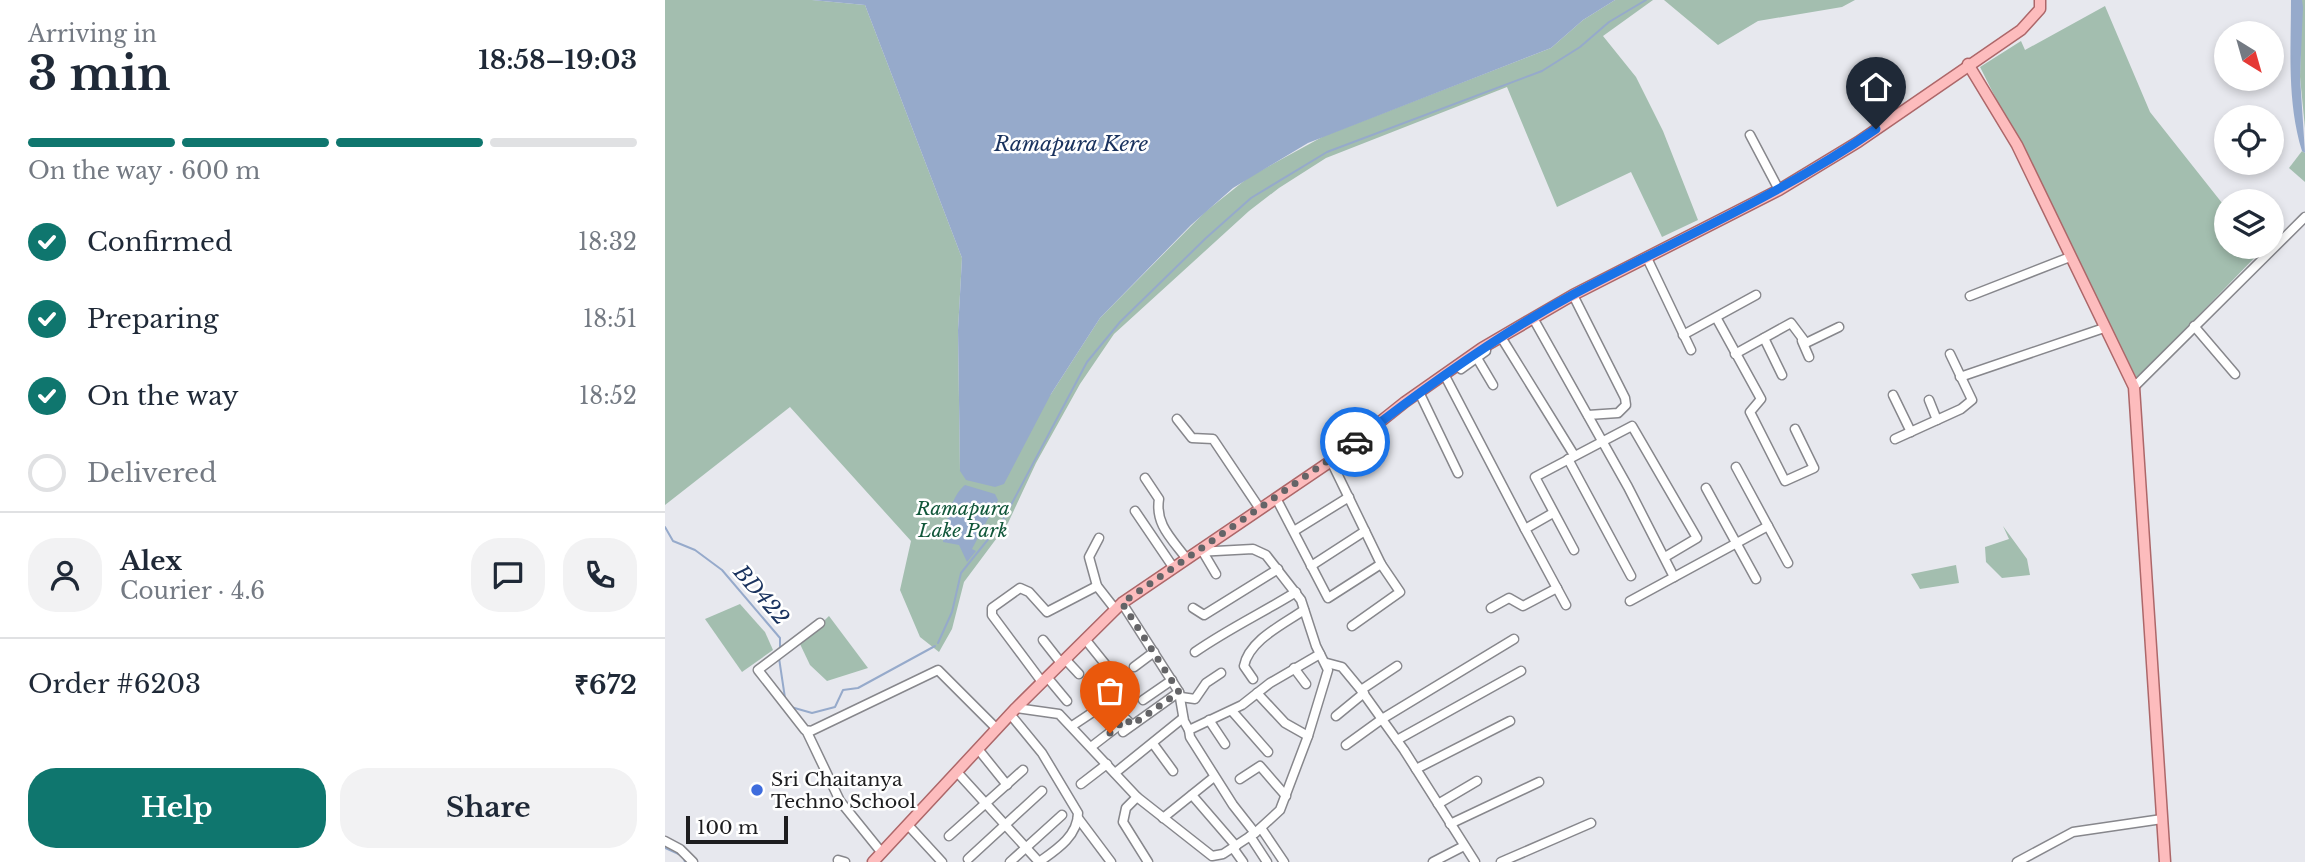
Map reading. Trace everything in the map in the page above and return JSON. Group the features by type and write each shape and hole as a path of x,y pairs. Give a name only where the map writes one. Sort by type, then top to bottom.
{"main road":[{"path":"873,862 1013,711 1119,606 1331,461 1444,374 1486,346 1573,295 1779,190 1858,142 2033,19 2040,9 2040,0"},
{"path":"1968,64 2017,145 2134,387 2165,862"}],"street":[{"path":"1751,135 1779,190"},
{"path":"2134,387 2305,217"},
{"path":"1970,296 2070,257"},
{"path":"1647,258 1691,350"},
{"path":"1573,295 1626,405 1618,413 1588,415"},
{"path":"1683,335 1717,319 1756,295"},
{"path":"1533,318 1602,440 1674,577"},
{"path":"1717,319 1761,400 1750,412 1784,481 1814,468 1795,429"},
{"path":"1735,354 1791,323 1809,357"},
{"path":"2194,326 2235,373"},
{"path":"1802,341 1806,343 1839,327"},
{"path":"1960,377 2104,327"},
{"path":"1501,337 1571,457 1631,576"},
{"path":"1764,338 1782,374"},
{"path":"1458,365 1461,369 1486,351 1486,346"},
{"path":"1895,439 1972,400 1950,354"},
{"path":"1477,358 1493,385"},
{"path":"1444,374 1566,605"},
{"path":"1419,393 1458,473"},
{"path":"1893,396 1911,432"},
{"path":"1930,400 1937,420"},
{"path":"1177,419 1192,438 1213,439 1260,509"},
{"path":"1574,550 1535,477 1630,426 1637,428 1697,538 1665,557"},
{"path":"1331,461 1381,565 1400,592 1352,626"},
{"path":"1736,467 1788,563"},
{"path":"1145,478 1159,499 1156,511 1160,523 1216,575"},
{"path":"1706,488 1756,579"},
{"path":"1294,531 1349,497"},
{"path":"1276,498 1330,599 1381,565"},
{"path":"1135,512 1173,567"},
{"path":"1525,529 1553,513"},
{"path":"1630,601 1768,527"},
{"path":"1311,566 1365,531"},
{"path":"1099,538 1089,557 1097,586 1119,606 1172,680 1180,694 1183,718 1190,737 1214,777 1255,832 1284,862"},
{"path":"1194,554 1252,549 1266,555 1296,592 1320,654 1327,663 1342,667 1362,691 1397,740 1475,862"},
{"path":"1193,608 1204,615 1277,569"},
{"path":"1067,701 1045,679 992,615 992,608 1020,588 1029,592 1047,612 1097,586"},
{"path":"1491,608 1509,598 1523,606 1557,588"},
{"path":"1195,652 1239,622 1249,621 1296,592"},
{"path":"1253,679 1244,666 1249,654 1269,634 1304,610"},
{"path":"820,623 760,667 759,673 807,732 840,801 882,853"},
{"path":"1085,639 1114,675"},
{"path":"1346,745 1382,719 1514,639"},
{"path":"1043,640 1079,674"},
{"path":"1134,667 1154,652"},
{"path":"1189,730 1232,711 1294,668 1320,654"},
{"path":"1013,711 1058,713 1137,797 1211,859 1234,847 1275,817 1286,796 1308,736 1327,675 1327,663"},
{"path":"1336,716 1362,691 1397,666"},
{"path":"1294,668 1306,684"},
{"path":"807,732 938,670 997,729"},
{"path":"1397,740 1521,671"},
{"path":"1091,747 1180,694 1195,699 1206,683 1220,673"},
{"path":"1143,700 1172,680"},
{"path":"1089,682 1105,702 1110,703 1129,722"},
{"path":"1257,693 1285,723 1308,736"},
{"path":"1072,726 1105,702"},
{"path":"1013,711 1042,753 1078,813 1078,818 1111,862"},
{"path":"1232,711 1268,752"},
{"path":"1115,773 1183,718"},
{"path":"1209,720 1225,744"},
{"path":"1416,769 1510,721"},
{"path":"1123,732 1129,722"},
{"path":"1154,744 1173,771"},
{"path":"978,749 1007,785"},
{"path":"1081,784 1107,764"},
{"path":"1240,779 1260,766 1286,796"},
{"path":"949,836 1023,770"},
{"path":"957,772 1039,862 1063,845 1078,818"},
{"path":"1163,818 1214,777"},
{"path":"1438,804 1477,781"},
{"path":"1450,824 1539,782"},
{"path":"968,859 1042,791"},
{"path":"1192,795 1243,862"},
{"path":"1137,797 1126,808 1123,822 1148,862"},
{"path":"1010,862 1062,815"},
{"path":"2017,862 2073,832 2162,819"},
{"path":"1501,862 1591,823"},
{"path":"908,825 942,862"},
{"path":"1255,832 1267,862"},
{"path":"665,841 680,849 694,862"},
{"path":"1433,862 1464,846"}],"green space":[{"name":"Ramapura Lake Park","path":"665,0 812,0 865,5 962,258 958,330 960,471 1051,394 1100,318 1205,212 1249,177 1324,136 1551,48 1583,20 1615,0 1653,0 1603,36 1636,77 1663,131 1698,220 1662,237 1631,172 1557,207 1507,87 1326,158 1249,211 1114,334 1080,384 1036,463 1008,523 964,582 952,629 939,652 920,637 900,590 911,541 790,407 665,505"},
{"path":"1664,0 1855,0 1842,7 1758,21 1718,45"},
{"path":"2302,0 2305,0 2305,128 2300,77"},
{"path":"2105,6 2150,112 2214,193 2214,259 2253,259 2137,379 1980,67 2021,41 2025,50"},
{"path":"2302,151 2305,153 2305,182 2289,168"},
{"path":"2003,526 2027,559 2030,575 2002,578 1986,562 1985,547 2009,539"},
{"path":"1956,565 1959,583 1920,589 1911,574"},
{"path":"740,604 765,632 773,650 742,672 705,619"},
{"path":"829,616 868,668 827,681 810,665 800,644"}],"water":[{"name":"Ramapura Kere","path":"812,0 1615,0 1583,20 1551,48 1308,143 1233,188 1191,225 1100,318 1051,394 1004,484 995,487 966,480 960,471 958,330 962,258 865,5"},
{"path":"2291,0 2302,0 2303,7 2300,77 2305,153 2297,132 2292,95"},
{"path":"965,485 995,494 998,500 972,549 976,551 967,562 959,545 943,542 952,504"}],"waterway":[{"path":"938,643 952,612 961,573 1002,522 1087,362 1120,322 1206,238 1251,198 1327,152 1542,71 1580,47 1609,22 1646,0"},
{"name":"BD422","path":"665,527 673,541 695,550 722,570 780,638 780,649"},
{"name":"BD422","path":"791,707 812,713 835,707 843,690 858,688 935,646"},
{"name":"BD422","path":"779,658 785,698"},
{"path":"665,848 683,856 685,862"}],"way so far":[{"path":"1110,733 1126,719 1132,725 1179,692 1122,603 1355,442"}],"place":[{"name":"Sri Chaitanya Techno School","path":"757,790"}],"route":[{"path":"1355,442 1405,402 1486,346 1573,295 1779,190 1876,129"}]}
